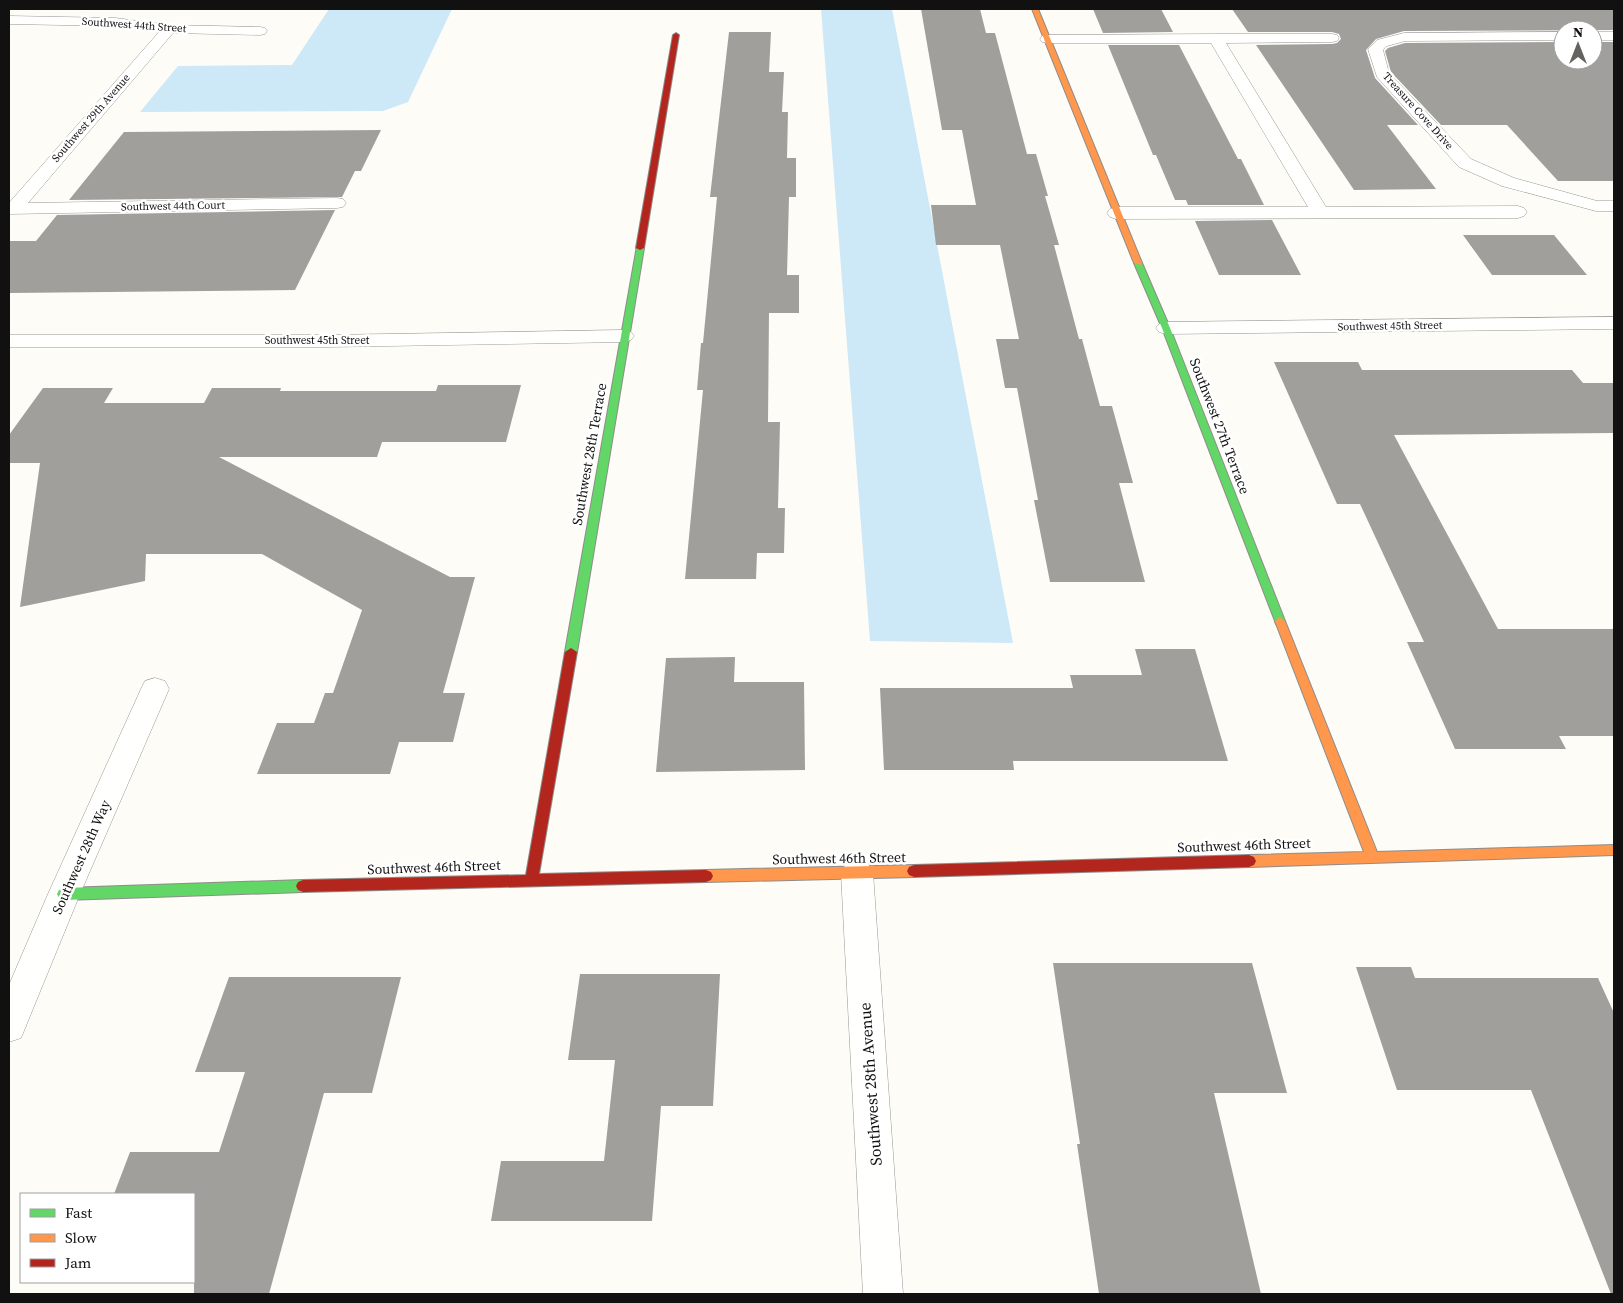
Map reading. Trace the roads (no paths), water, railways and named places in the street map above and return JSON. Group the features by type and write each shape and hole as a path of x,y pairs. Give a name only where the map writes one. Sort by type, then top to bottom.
{"street":[{"name":"Southwest 27th Terrace","path":"1035,9 1116,213 1166,328 1372,856"},
{"name":"Southwest 44th Street","path":"9,20 115,22 169,29 260,30"},
{"name":"Southwest 29th Avenue","path":"11,209 169,29"},
{"name":"Southwest 28th Terrace","path":"532,879 676,35"},
{"name":"Treasure Cove Drive","path":"1553,36 1404,37 1382,43 1375,49 1382,74 1465,163 1508,182 1596,206 1614,206"},
{"path":"1216,38 1320,212"},
{"path":"1047,39 1332,38"},
{"name":"Southwest 44th Court","path":"11,209 337,203"},
{"path":"1596,206 1614,225"},
{"path":"1116,213 1518,212"},
{"name":"Southwest 45th Street","path":"1166,328 1614,323"},
{"name":"Southwest 45th Street","path":"9,341 317,341 624,336"},
{"name":"Southwest 28th Way","path":"9,1026 64,894 155,690"},
{"name":"Southwest 46th Street","path":"64,894 532,879 857,873 1614,850"},
{"name":"Southwest 28th Avenue","path":"857,873 883,1294"}],"water":[{"path":"329,9 452,9 408,102 383,111 140,112 178,66 292,65"},
{"path":"821,9 892,9 1013,643 870,641"}]}
